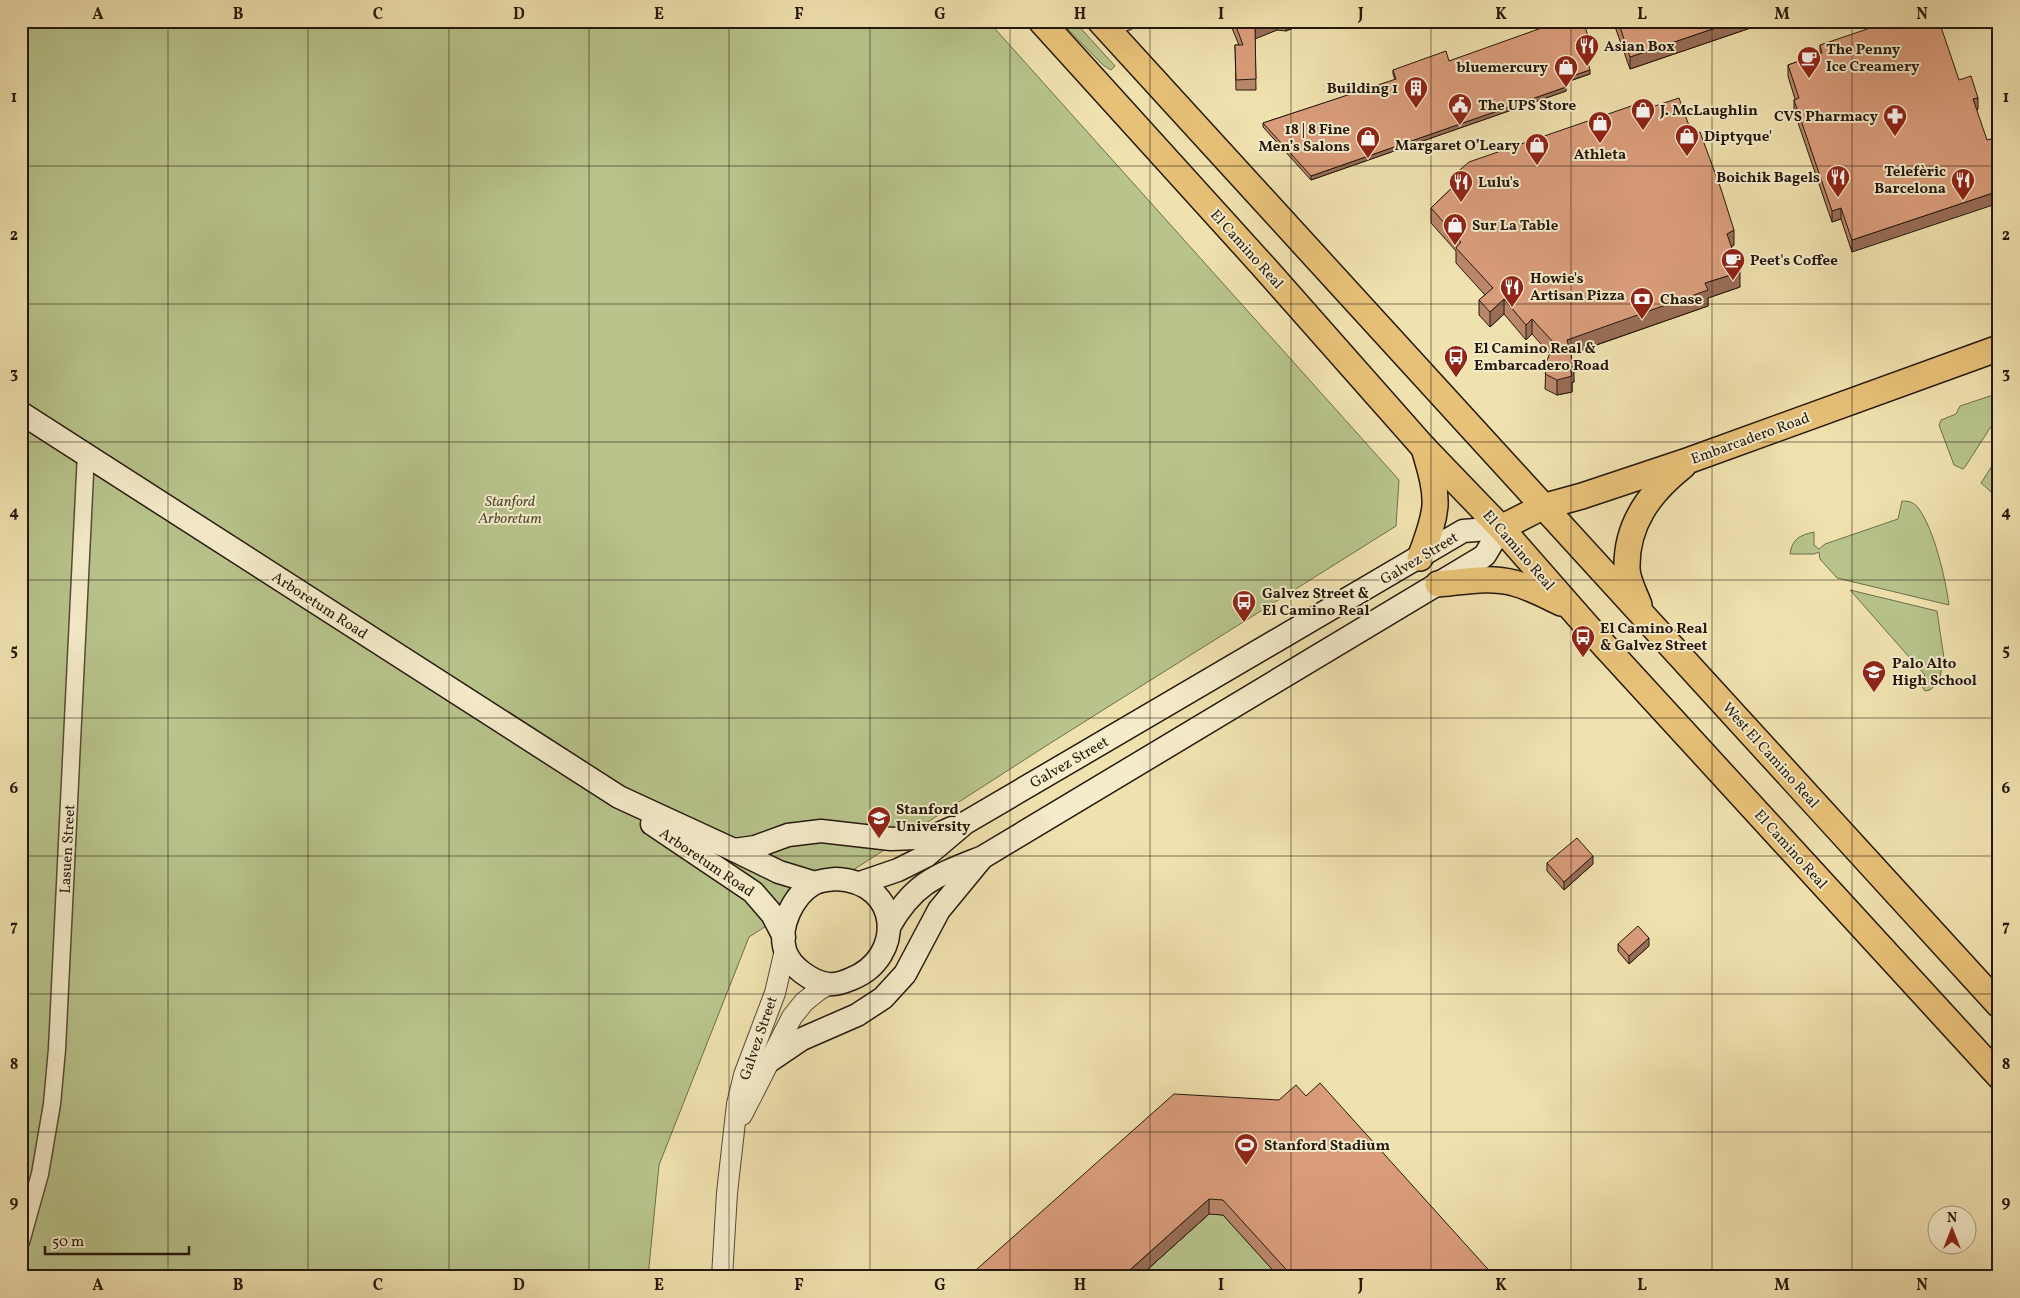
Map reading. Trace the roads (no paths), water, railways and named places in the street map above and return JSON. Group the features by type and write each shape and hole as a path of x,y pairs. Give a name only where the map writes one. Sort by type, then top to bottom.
{"main road":[{"name":"El Camino Real","path":"1040,21 1424,448 1501,528 1569,607 1999,1076"},
{"path":"1112,24 1542,506"},
{"name":"Embarcadero Road","path":"1501,528 1542,506 1582,496 1690,460 1999,348"},
{"name":"Arboretum Road","path":"21,413 619,797 779,872 815,883"},
{"path":"1420,558 1433,521 1436,504 1432,478 1424,448"},
{"path":"1644,616 1627,569 1636,523 1648,500 1667,478 1690,460"},
{"name":"West El Camino Real","path":"1542,506 1999,1005"},
{"path":"889,927 886,911 880,899 872,890 860,883 836,879 815,883 798,896 788,914 784,943 798,969 812,978 829,984 844,982 865,972 873,965 884,947 889,927 898,910 910,896 933,877 983,857 1438,584 1485,555 1501,528"},
{"name":"Galvez Street","path":"860,883 898,870 926,856 965,823 1420,558 1463,531 1501,528"},
{"path":"1438,584 1483,580 1504,581 1522,585 1569,607"},
{"name":"Arboretum Road","path":"619,797 638,816 753,892 772,914 784,943"},
{"path":"734,850 756,847 788,835 821,831 891,839 917,838 936,835 965,823"},
{"path":"770,1060 802,1039 856,1015 883,998 905,974 939,910 983,857"}],"street":[{"name":"Lasuen Street","path":"21,1242 40,1174 52,1104 57,1049 86,453"},
{"name":"Galvez Street","path":"722,1277 727,1193 736,1127 737,1104 744,1075 775,993 784,943"},
{"name":"Galvez Street","path":"736,1127 792,1018 799,1008 819,990 829,984"}],"place":[{"name":"Asian Box","path":"1587,67"},
{"name":"The Penny Ice Creamery","path":"1809,79"},
{"name":"bluemercury","path":"1566,88"},
{"name":"Building 1","path":"1416,109"},
{"name":"The UPS Store","path":"1460,126"},
{"name":"J. McLaughlin","path":"1643,131"},
{"name":"CVS Pharmacy","path":"1895,137"},
{"name":"Athleta","path":"1600,144"},
{"name":"Diptyque'","path":"1687,157"},
{"name":"18 | 8 Fine Men’s Salons","path":"1368,159"},
{"name":"Margaret O’Leary","path":"1537,166"},
{"name":"Boichik Bagels","path":"1838,198"},
{"name":"Telefèric Barcelona","path":"1963,201"},
{"name":"Lulu's","path":"1461,203"},
{"name":"Sur La Table","path":"1455,246"},
{"name":"Peet's Coffee","path":"1733,281"},
{"name":"Howie's Artisan Pizza","path":"1512,308"},
{"name":"Chase","path":"1642,320"},
{"name":"El Camino Real & Embarcadero Road","path":"1456,378"},
{"name":"Galvez Street & El Camino Real","path":"1244,623"},
{"name":"El Camino Real & Galvez Street","path":"1583,658"},
{"name":"Palo Alto High School","path":"1874,693"},
{"name":"Stanford University","path":"879,839"},
{"name":"Stanford Stadium","path":"1246,1166"}],"park label":[{"name":"Stanford Arboretum","path":"510,510"}]}
